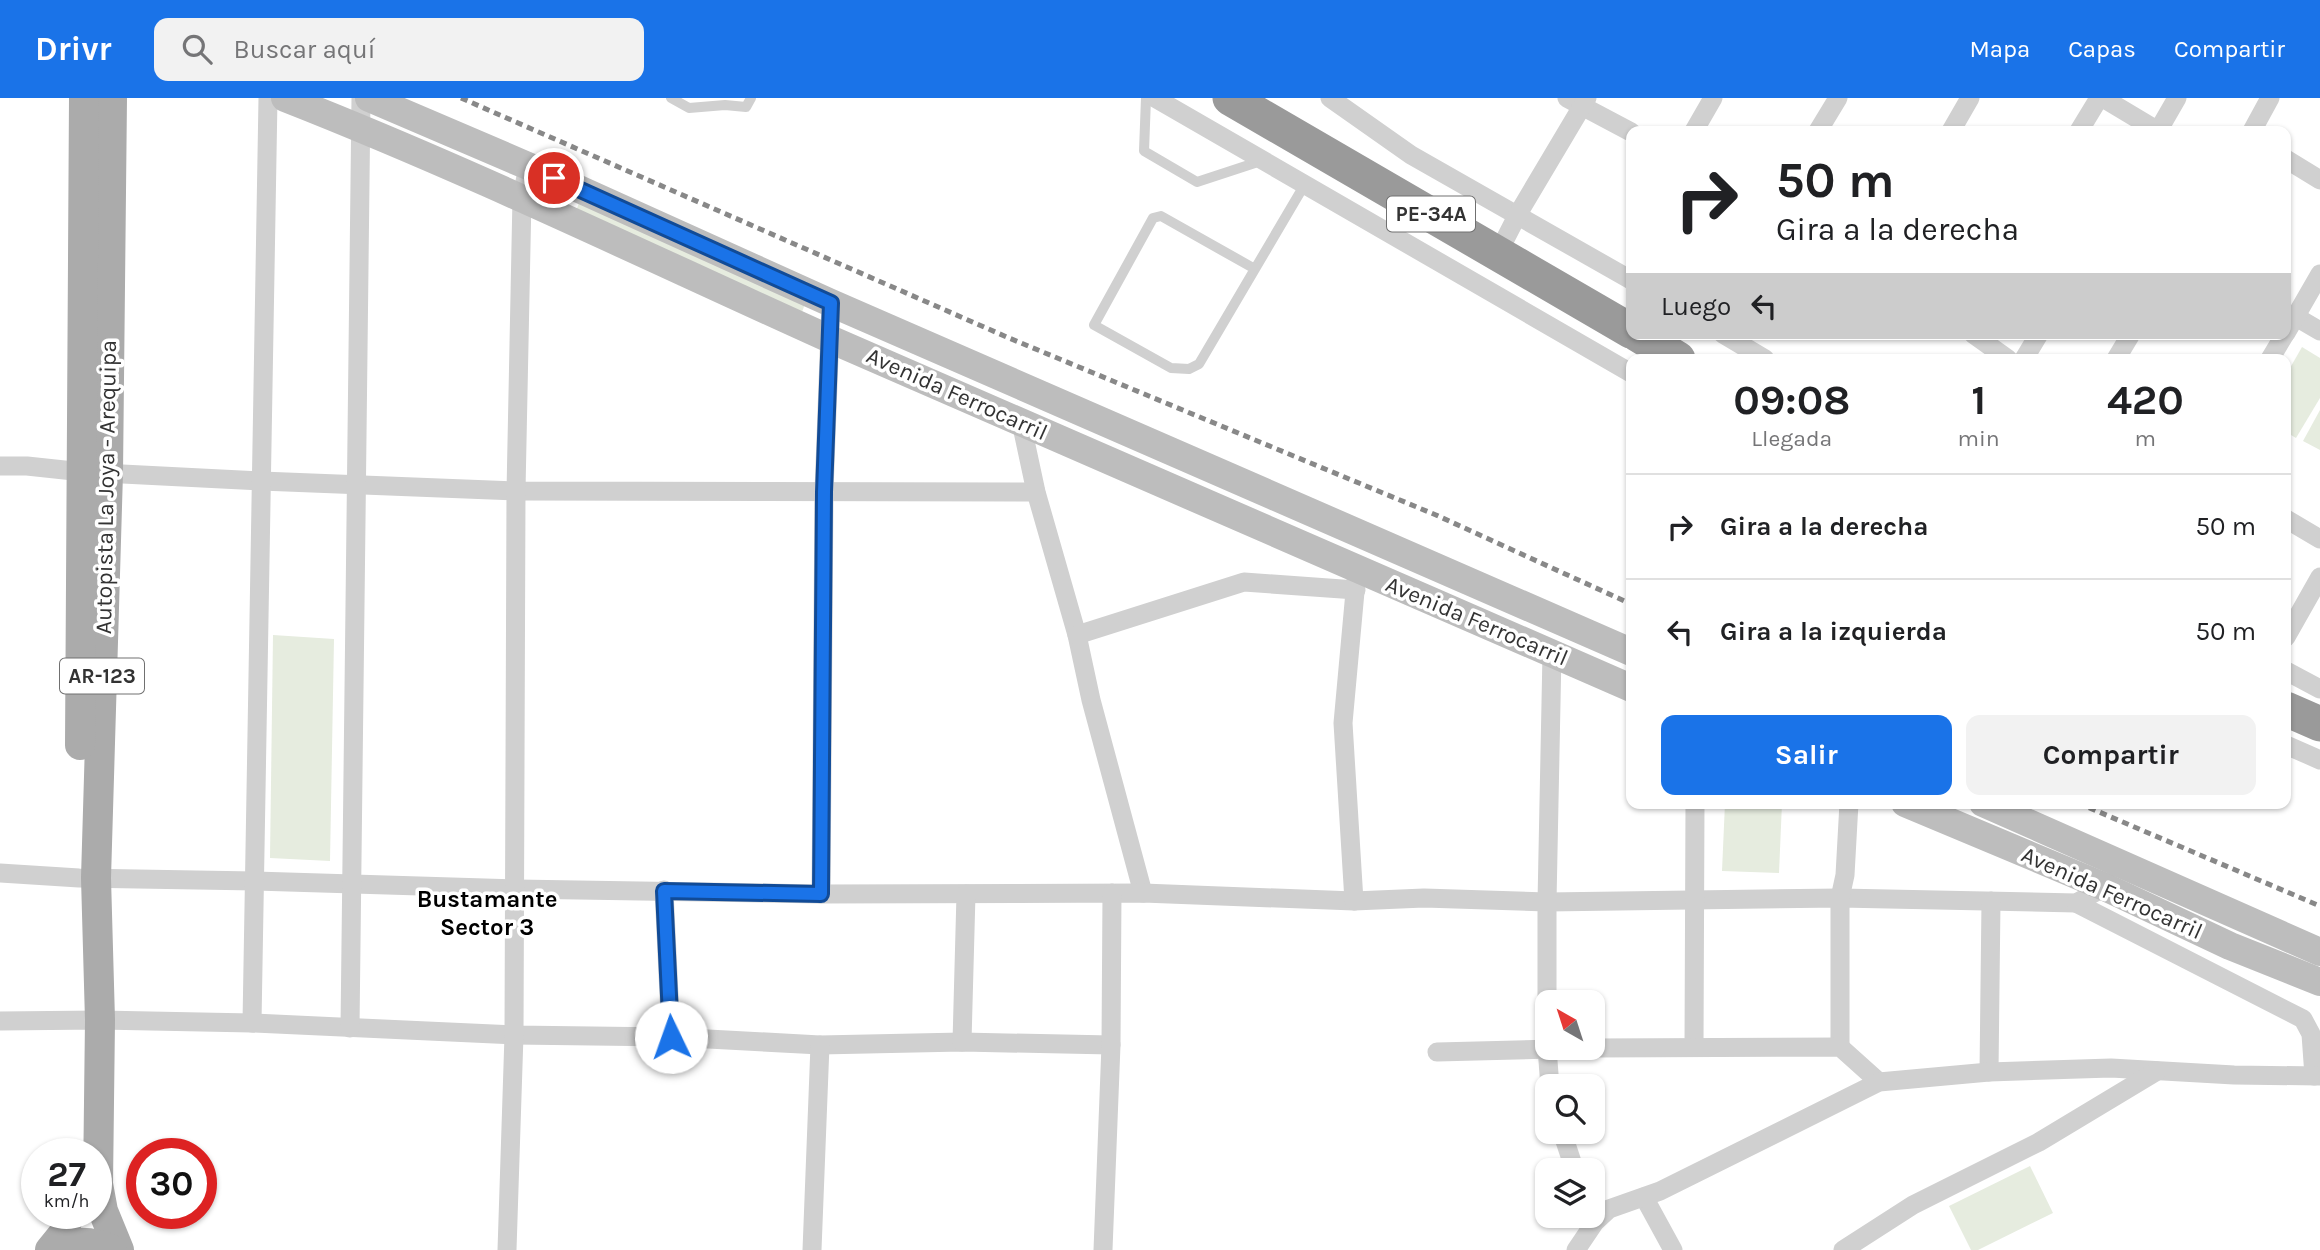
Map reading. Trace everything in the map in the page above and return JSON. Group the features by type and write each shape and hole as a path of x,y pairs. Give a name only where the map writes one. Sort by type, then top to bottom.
{"highway":[{"name":"PE-34A","path":"1230,98 1626,328"},
{"path":"1647,340 1670,354"},
{"path":"2291,711 2320,724"}],"main road":[{"name":"Autopista La Joya - Arequipa","path":"84,98 95,472"},
{"name":"Autopista La Joya - Arequipa","path":"112,98 95,472 88,878 90,1021 98,1184 103,1211 119,1250"},
{"name":"Avenida Ferrocarril","path":"285,98 523,197 830,339 1021,422 1356,580 1552,653 1626,686"},
{"name":"Avenida Ferrocarril","path":"369,98 1626,650"},
{"name":"Avenida Ferrocarril","path":"1919,809 2105,887 2230,946 2320,982"},
{"name":"Avenida Ferrocarril","path":"1997,809 2320,952"},
{"name":"Autopista La Joya - Arequipa","path":"79,1138 90,1021"},
{"path":"52,1250 65,1229"},
{"path":"52,1250 84,1242 112,1250"}],"street":[{"path":"252,1023 268,98"},
{"path":"350,1028 361,98"},
{"path":"1155,98 1626,370"},
{"path":"1330,98 1411,155 1626,277"},
{"path":"1697,126 1713,98"},
{"path":"1821,126 1838,98"},
{"path":"1954,126 1970,98"},
{"path":"2082,126 2101,98 2149,126"},
{"path":"2161,126 2177,98"},
{"path":"2255,126 2270,98"},
{"path":"1498,253 1579,101 1626,129"},
{"path":"2291,162 2320,180"},
{"path":"507,1250 516,889 516,491 523,197 528,166"},
{"path":"2291,325 2320,274"},
{"path":"821,894 824,492 831,303"},
{"path":"2291,328 2320,331"},
{"path":"1739,340 1760,348"},
{"path":"1981,340 2001,354"},
{"path":"1021,422 1036,492 1077,635 1091,700 1143,893"},
{"path":"0,466 261,481 516,491 1036,492"},
{"path":"2291,522 2320,539"},
{"path":"2291,628 2320,577"},
{"path":"1077,635 1244,582 1356,580 1343,723 1354,901"},
{"path":"1547,990 1552,653"},
{"path":"2291,674 2320,689"},
{"path":"2291,747 2320,760"},
{"path":"1694,1046 1695,809"},
{"path":"1840,1046 1840,898 1845,875 1849,809"},
{"path":"2076,903 2105,887 2121,864"},
{"path":"0,873 88,878 516,889 821,894 1143,893 1354,901 1424,898 1547,902 1840,898 2076,903 2303,1019 2311,1034 2317,1076 2234,1075 2111,1068 1989,1072 1879,1082 1644,1198 1609,1209 1595,1223 1576,1250"},
{"path":"664,891 671,1037"},
{"path":"1103,1250 1111,1045 1112,893"},
{"path":"962,1042 966,894"},
{"path":"1989,1072 1992,901"},
{"path":"0,1021 252,1023 514,1035 671,1037 820,1045 962,1042 1111,1045"},
{"path":"812,1250 820,1045"},
{"path":"1605,1048 1840,1046 1879,1082"},
{"path":"1437,1052 1535,1049"},
{"path":"1843,1250 1913,1205 2039,1142 2157,1071"},
{"path":"1644,1198 1674,1250"}],"lane":[{"path":"671,98 689,107 746,107 751,98"},
{"path":"1146,98 1144,151 1197,181 1265,160"},
{"path":"1255,269 1161,216 1153,218 1094,325 1171,368 1189,369 1199,364 1306,184"}],"shaded area":[{"path":"579,203 805,304 802,312 576,211"},
{"path":"2302,347 2320,358 2320,398 2296,438 2291,435 2291,366"},
{"path":"2320,410 2320,450 2303,441"},
{"path":"273,635 334,639 330,861 270,858"},
{"path":"1725,809 1782,809 1779,873 1722,871"},
{"path":"2030,1166 2053,1213 1978,1250 1971,1250 1949,1206"}],"railway":[{"path":"461,98 1009,338 1436,515 1626,602"},
{"path":"2092,809 2320,906"}],"district":[{"name":"Bustamante Sector 3","path":"487,913"}],"route":[{"path":"554,178 831,303 824,492 821,894 664,891 671,1037"}]}
